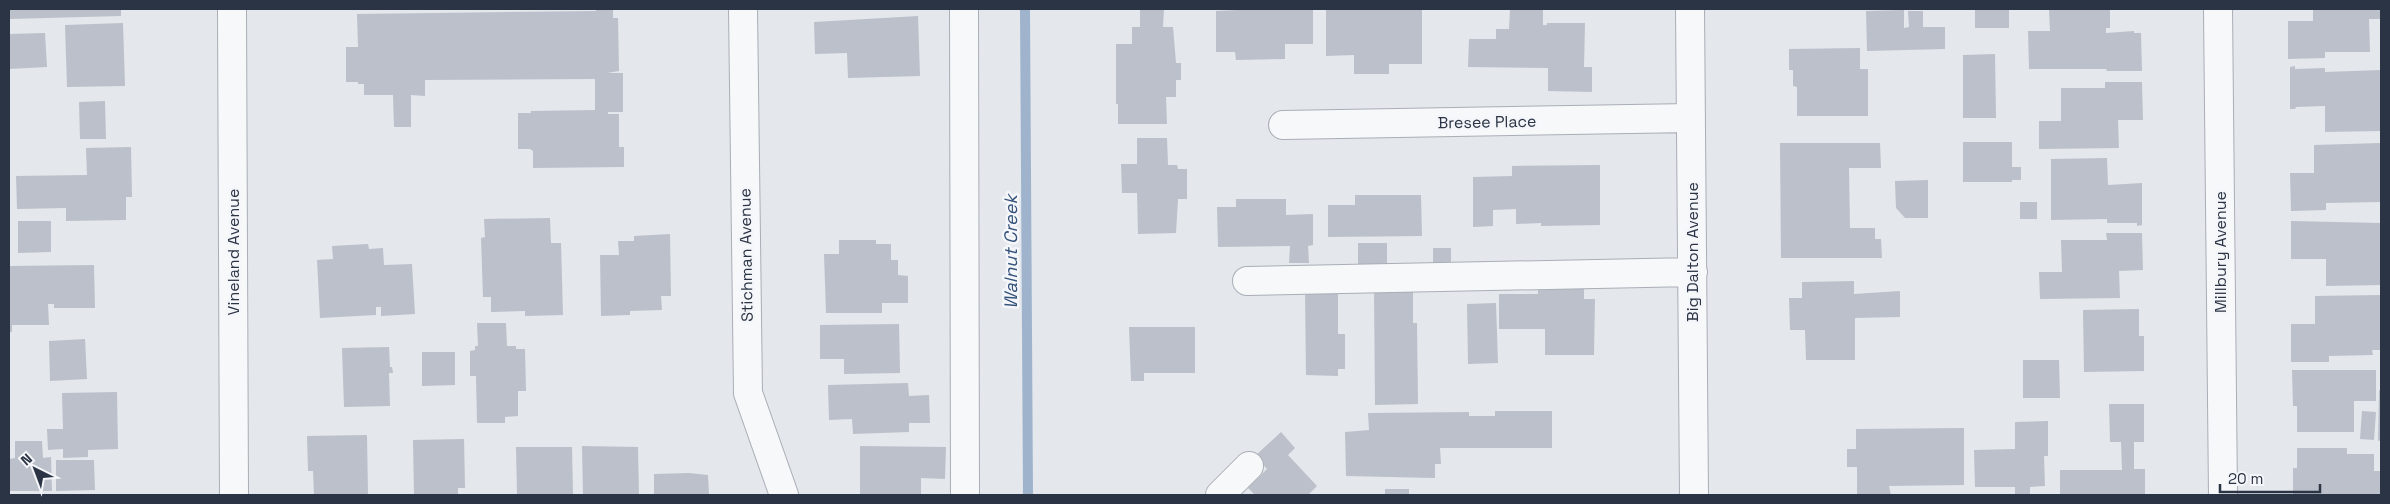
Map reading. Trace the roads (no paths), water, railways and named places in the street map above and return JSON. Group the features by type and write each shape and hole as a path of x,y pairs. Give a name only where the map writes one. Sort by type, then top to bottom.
{"street":[{"name":"Vineland Avenue","path":"232,9 234,495"},
{"name":"Stichman Avenue","path":"743,9 748,393 784,495"},
{"path":"964,9 965,495"},
{"name":"Big Dalton Avenue","path":"1690,9 1694,495"},
{"name":"Millbury Avenue","path":"2218,9 2223,495"},
{"name":"Bresee Place","path":"1283,125 1691,118"},
{"path":"1247,281 1693,272"},
{"path":"1220,495 1249,466"}],"waterway":[{"name":"Walnut Creek","path":"1025,9 1028,495"}]}
